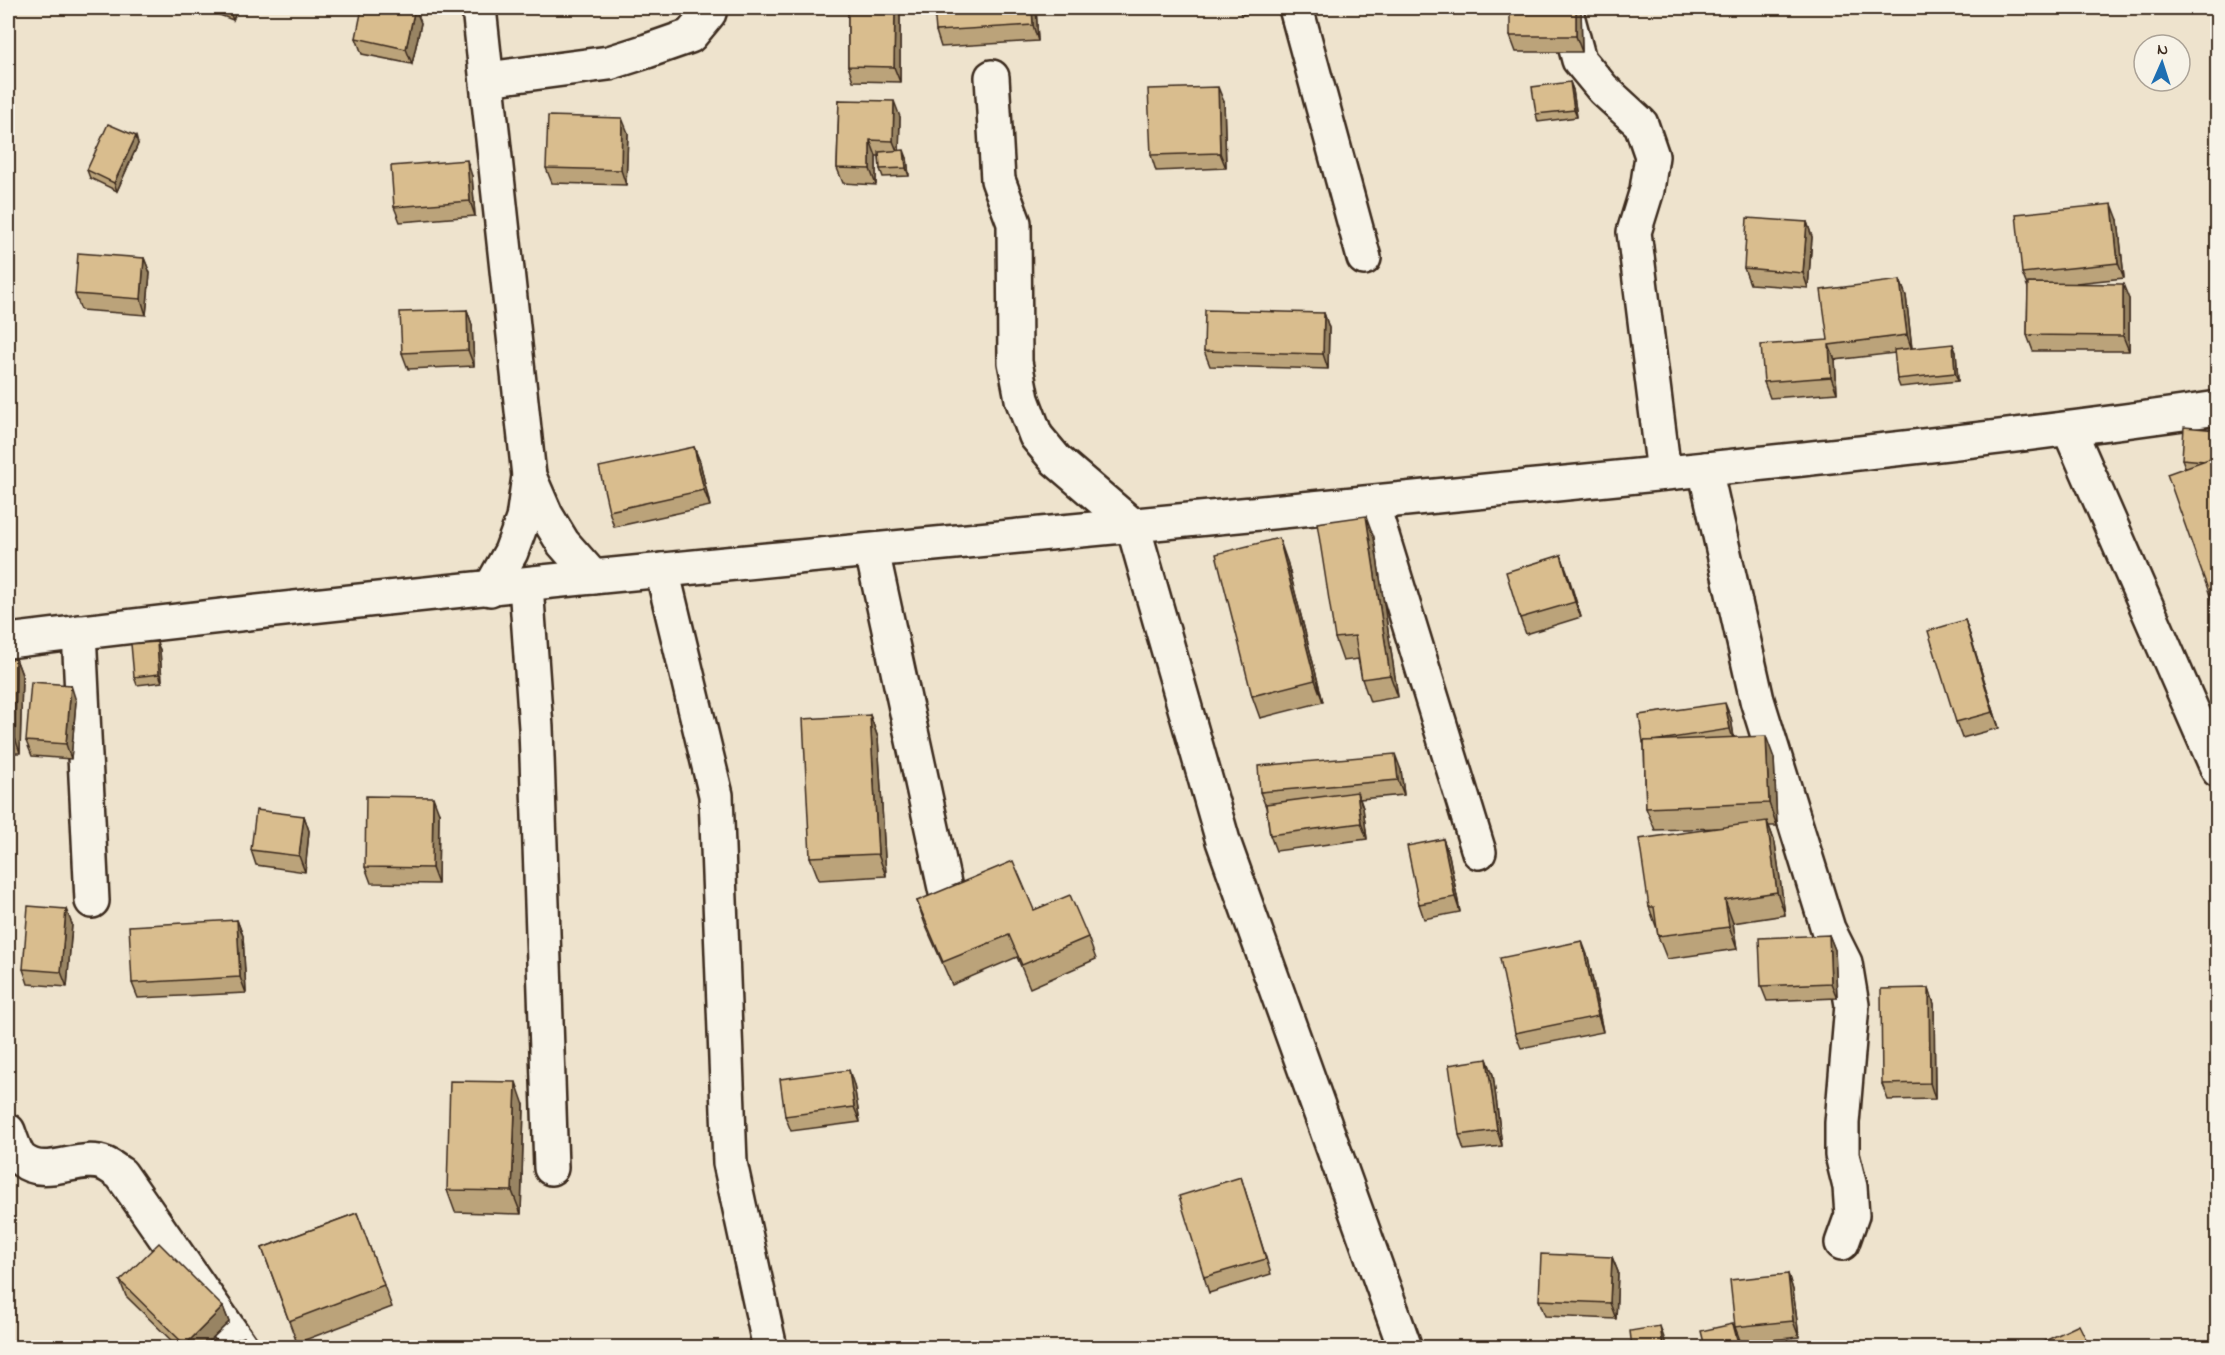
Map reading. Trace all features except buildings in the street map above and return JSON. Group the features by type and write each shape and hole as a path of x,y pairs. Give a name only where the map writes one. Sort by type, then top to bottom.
{"street":[{"path":"479,8 529,476 523,519 511,552 490,589"},
{"path":"487,79 609,63 647,51 690,36 709,13 710,8"},
{"path":"1296,8 1365,258"},
{"path":"1565,8 1579,60 1604,89 1641,124 1652,156 1647,189 1634,232 1664,473"},
{"path":"992,76 998,180 1014,223 1015,362 1022,399 1036,436 1056,460 1133,526 1223,841 1405,1347"},
{"path":"8,641 662,570 1705,469 2068,429 2217,408"},
{"path":"2068,429 2217,770"},
{"path":"1705,469 1757,700 1828,929 1845,963 1852,1005 1842,1123 1842,1155 1850,1187 1852,1215 1842,1243"},
{"path":"529,476 546,515 563,543 593,577"},
{"path":"1372,503 1479,852"},
{"path":"872,551 948,902"},
{"path":"662,570 716,795 730,1163 770,1347"},
{"path":"526,585 536,728 551,1168"},
{"path":"79,632 92,901"},
{"path":"8,1131 21,1160 33,1166 104,1163 121,1174 242,1347"}]}
